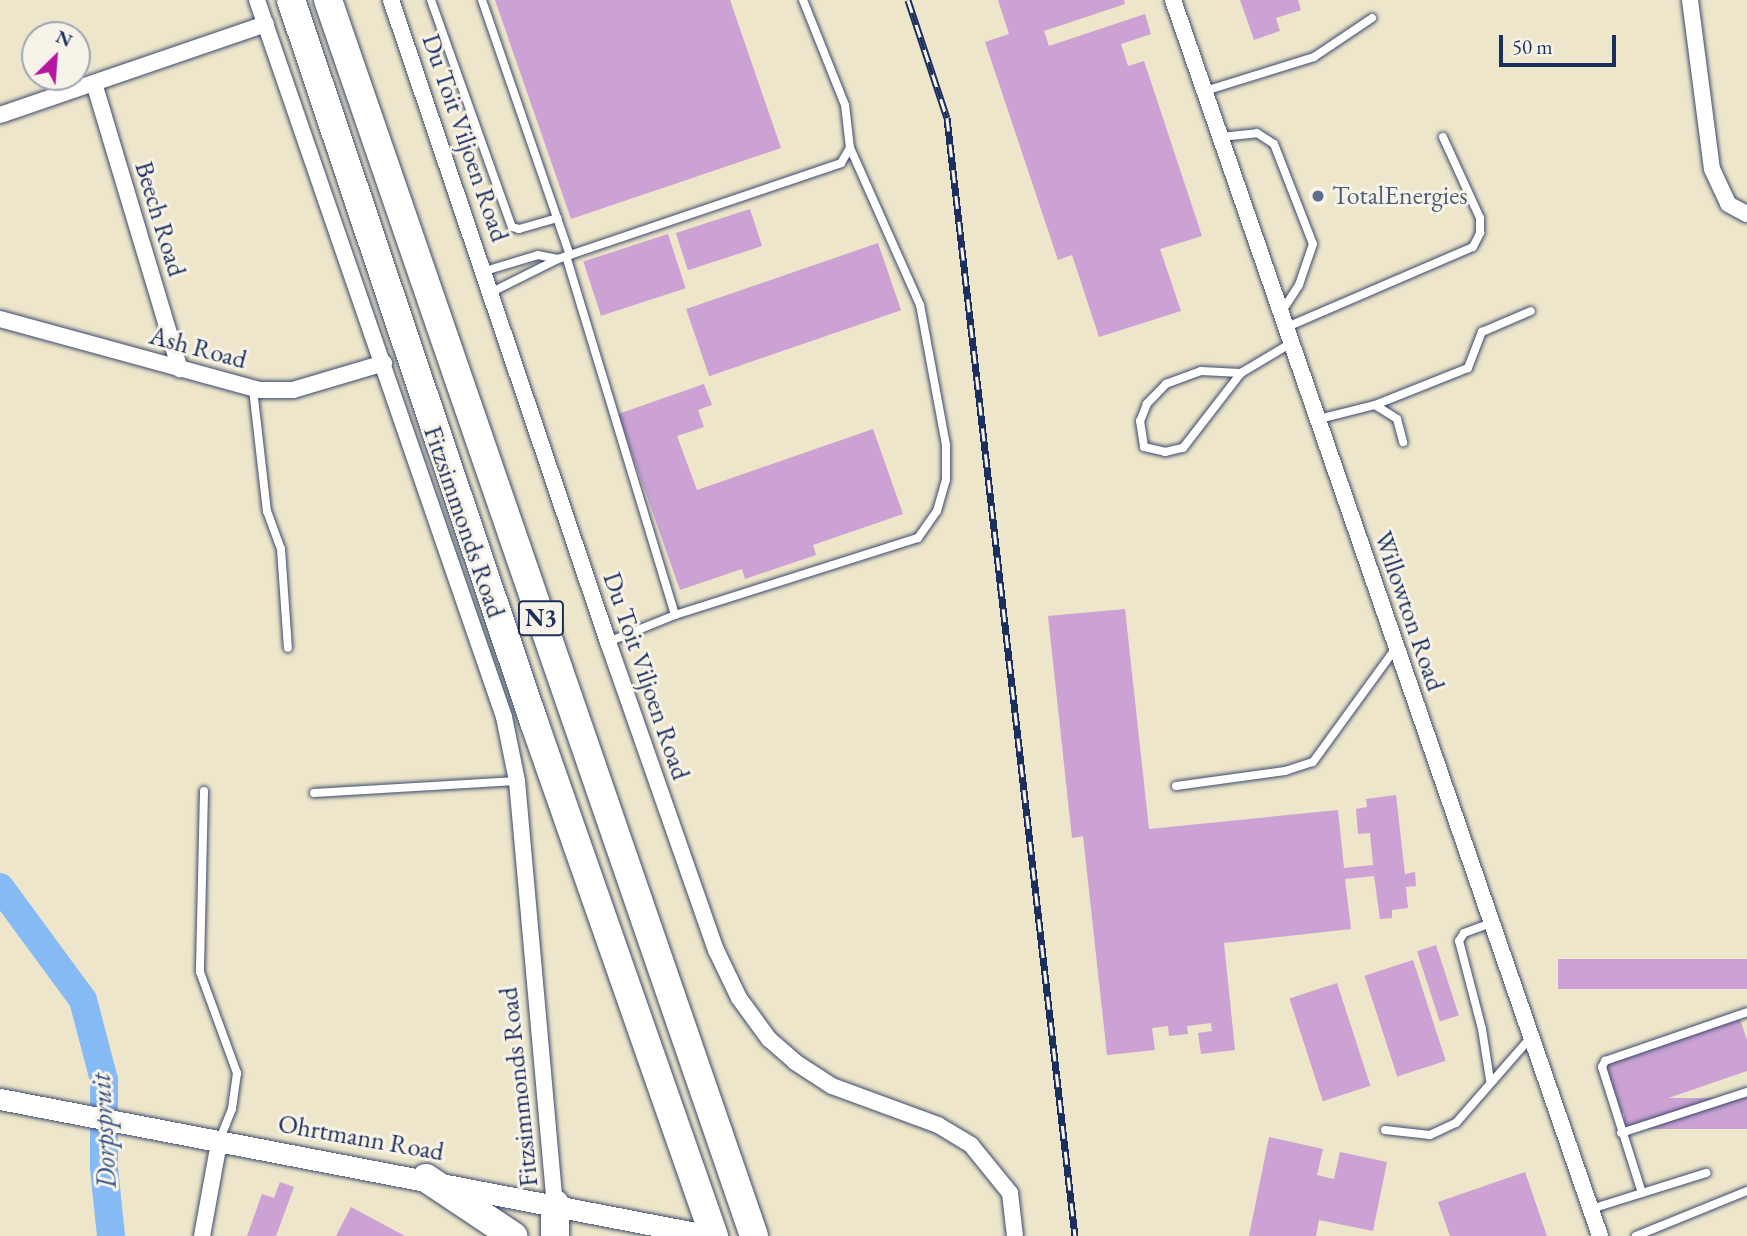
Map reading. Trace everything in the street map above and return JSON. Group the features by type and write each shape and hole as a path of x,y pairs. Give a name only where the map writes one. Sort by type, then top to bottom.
{"highway":[{"name":"N3","path":"291,0 538,735 713,1236"},
{"name":"N3","path":"328,0 754,1236"},
{"path":"426,1178 513,1236"},
{"path":"555,1204 555,1236"}],"main road":[{"name":"Ohrtmann Road","path":"0,1099 44,1105 219,1142 426,1178 713,1236"}],"street":[{"name":"Fitzsimmonds Road","path":"257,0 496,693 517,781 555,1204"},
{"name":"Du Toit Viljoen Road","path":"391,0 485,271 608,642 716,950 739,998 769,1040 795,1062 832,1086 938,1125 971,1145 1010,1193 1014,1236"},
{"name":"Willowton Road","path":"1173,0 1600,1236"},
{"path":"1690,0 1713,169 1728,205 1747,214"},
{"path":"0,115 266,24"},
{"name":"Beech Road","path":"94,83 180,369"},
{"name":"Ash Road","path":"0,319 253,389 293,390 384,363"},
{"path":"202,1236 219,1142"}],"lane":[{"path":"431,0 512,227 519,229 557,218"},
{"path":"482,0 557,218 565,257 675,615"},
{"path":"608,642 675,615 918,538 937,511 946,480 946,445 920,305 850,148 845,105 803,0"},
{"path":"1205,91 1314,57 1372,18"},
{"path":"1221,137 1256,133 1274,144 1314,244 1299,285 1282,311"},
{"path":"1241,373 1202,371 1166,384 1147,404 1140,421 1144,447 1165,452 1182,447 1241,373 1290,335 1473,247 1480,233 1480,218 1443,137"},
{"path":"492,292 565,257 829,171 850,148"},
{"path":"485,271 538,255 565,257"},
{"path":"1319,419 1375,405 1468,368 1482,332 1531,311"},
{"path":"253,389 267,511 281,549 288,648"},
{"path":"1375,405 1397,419 1403,442"},
{"path":"1176,786 1285,771 1313,762 1395,649"},
{"path":"314,793 517,781"},
{"path":"204,791 200,972 237,1073 232,1110 219,1142"},
{"path":"1490,1080 1482,1029 1459,941 1464,933 1491,923"},
{"path":"1642,1193 1602,1067 1605,1061 1747,1012"},
{"path":"1385,1130 1430,1135 1444,1130 1468,1111 1490,1080 1532,1036"},
{"path":"1622,1133 1747,1092"},
{"path":"1591,1209 1706,1173"},
{"path":"1636,1236 1747,1191"}],"building":[{"path":"495,0 730,0 781,148 571,219"},
{"path":"998,0 1124,0 1125,4 1044,31 1049,46 1145,14 1151,34 1121,44 1128,66 1144,61 1202,236 1160,249 1181,311 1099,337 1072,255 1058,260 985,42 1009,34"},
{"path":"1240,0 1298,0 1301,10 1276,18 1280,31 1254,40"},
{"path":"750,209 762,246 688,270 676,233"},
{"path":"668,234 686,288 601,316 583,262"},
{"path":"878,243 901,310 709,376 686,309"},
{"path":"704,384 712,405 698,410 704,427 677,436 697,490 873,429 903,514 813,545 816,555 745,579 742,569 680,590 618,414"},
{"path":"1125,609 1149,829 1338,810 1344,868 1373,865 1370,833 1358,834 1356,809 1367,807 1366,799 1396,795 1405,874 1415,872 1416,886 1406,887 1408,908 1392,910 1392,918 1380,919 1374,876 1345,879 1351,929 1224,943 1235,1050 1201,1054 1198,1033 1212,1031 1211,1023 1187,1026 1188,1034 1169,1036 1168,1026 1152,1028 1155,1050 1107,1055 1083,836 1072,838 1048,616"},
{"path":"1436,945 1459,1015 1440,1022 1417,951"},
{"path":"1558,959 1747,959 1747,989 1558,989"},
{"path":"1413,960 1446,1061 1397,1077 1364,976"},
{"path":"1337,983 1370,1086 1323,1101 1289,998"},
{"path":"1740,1019 1747,1040 1747,1071 1622,1114 1605,1064"},
{"path":"1624,1098 1747,1098 1747,1129 1624,1129"},
{"path":"1269,1137 1323,1149 1317,1175 1334,1179 1340,1152 1387,1162 1373,1231 1319,1220 1316,1236 1249,1236"},
{"path":"1525,1172 1547,1236 1450,1236 1438,1202"},
{"path":"280,1182 294,1187 276,1236 247,1236 262,1194 274,1198"},
{"path":"351,1207 405,1236 336,1236"}],"waterway":[{"name":"Dorpspruit","path":"0,887 83,1000 104,1080 104,1168 111,1236"}],"railway":[{"path":"908,0 947,118 1075,1236"}],"place":[{"name":"TotalEnergies","path":"1318,196"}]}
